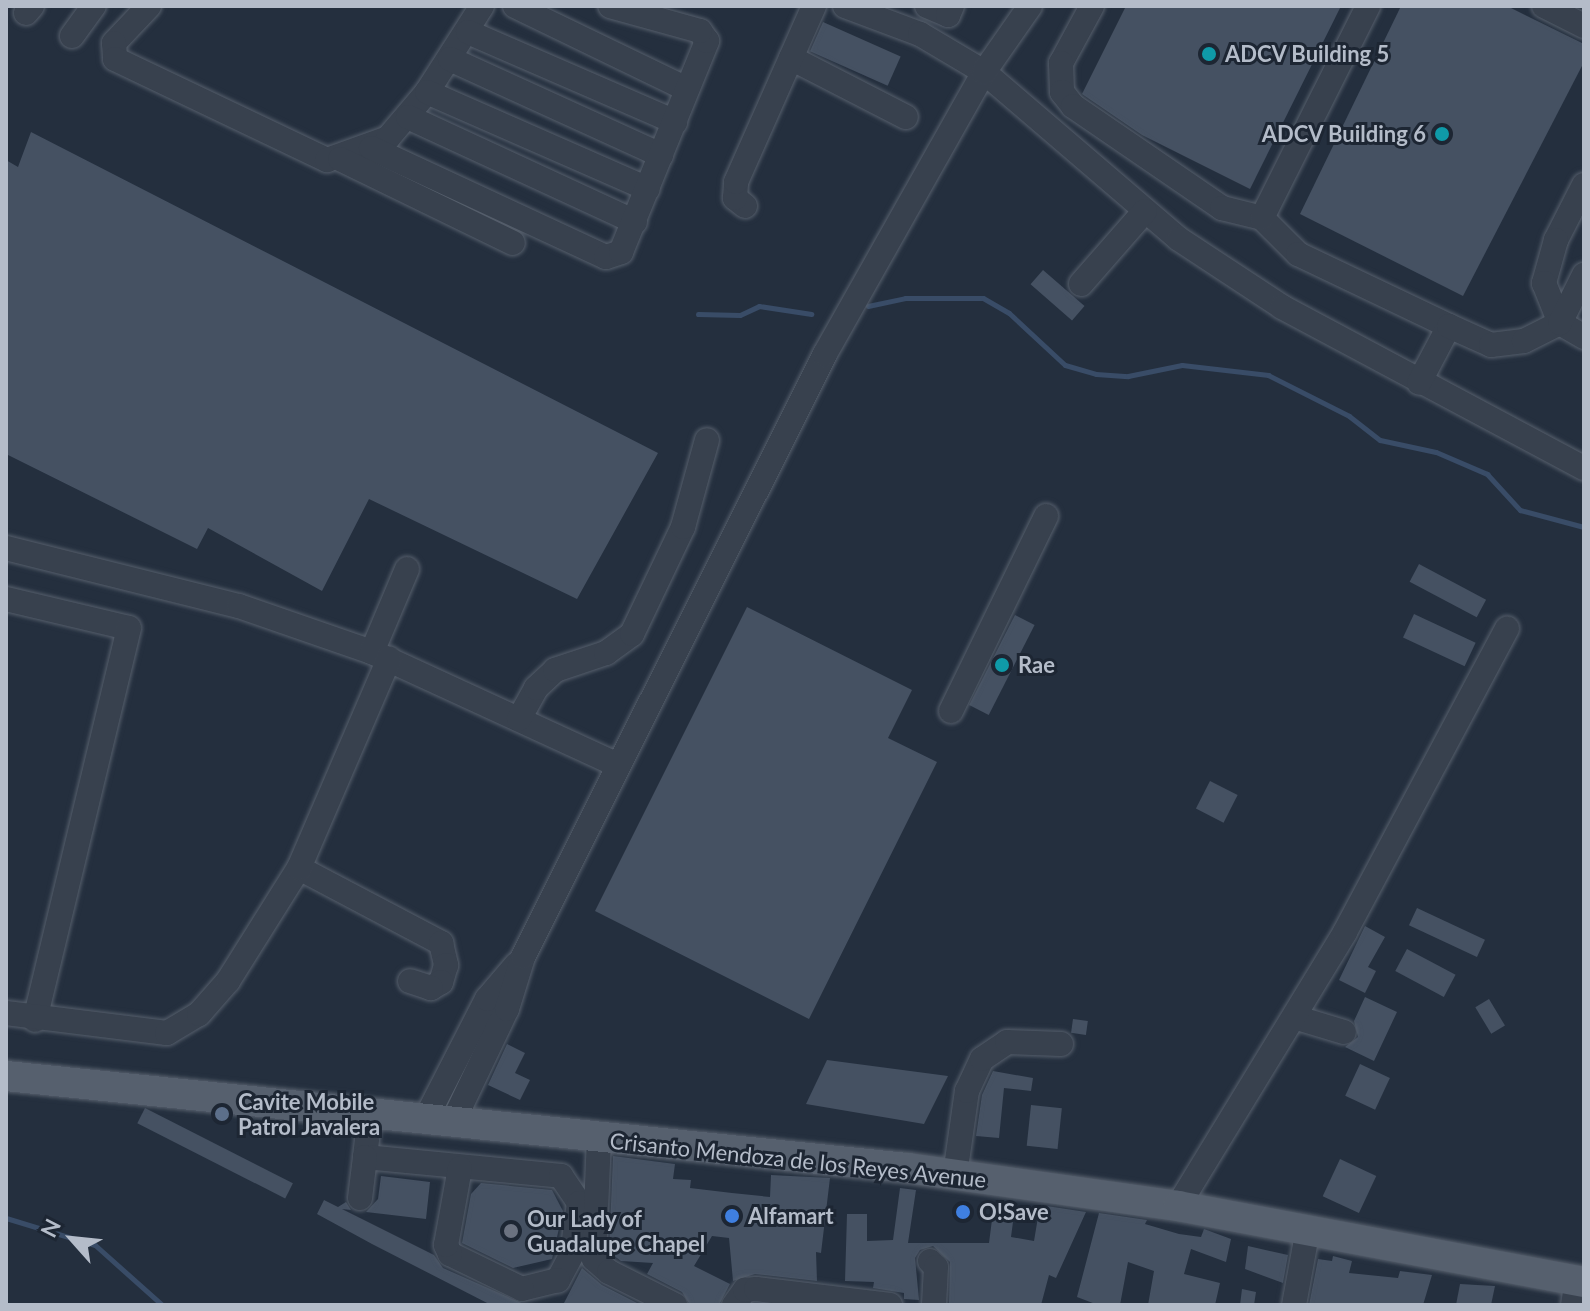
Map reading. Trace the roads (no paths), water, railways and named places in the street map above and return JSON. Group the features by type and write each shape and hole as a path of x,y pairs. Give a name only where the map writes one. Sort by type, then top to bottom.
{"main road":[{"name":"Crisanto Mendoza de los Reyes Avenue","path":"6,1076 955,1175 1178,1206 1578,1289"}],"street":[{"path":"72,36 94,6"},
{"path":"149,6 114,43 112,52 120,63 315,157 340,159 513,243"},
{"path":"340,159 371,148 408,117 450,59 482,6"},
{"path":"515,6 687,89"},
{"path":"603,6 702,52"},
{"path":"371,148 606,257 621,252 707,41 700,31 610,6"},
{"path":"745,206 735,198 736,182 814,6"},
{"path":"845,6 920,34 984,72 1145,211 1282,307 1419,383 1584,468"},
{"path":"927,6 948,15 952,6"},
{"path":"439,1121 507,1009 523,957 866,275 984,72 1030,6"},
{"path":"1092,6 1061,63 1062,92 1073,106 1222,208 1262,218 1298,254 1449,326 1499,346 1560,323 1584,275"},
{"path":"1262,218 1368,6"},
{"path":"1544,6 1584,26"},
{"path":"468,32 675,122"},
{"path":"791,58 906,117"},
{"path":"450,59 661,155"},
{"path":"427,92 648,189"},
{"path":"408,117 635,222"},
{"path":"1584,185 1556,240 1544,283 1560,323 1584,337"},
{"path":"1081,284 1145,211"},
{"path":"1419,383 1449,326"},
{"path":"519,719 536,688 555,670 606,653 632,634 683,527 707,440"},
{"path":"951,711 1046,516"},
{"path":"6,548 239,606 380,656 618,765"},
{"path":"6,1013 35,1020 167,1033 199,1014 228,981 299,868 380,656 407,569"},
{"path":"6,599 129,628 35,1020"},
{"path":"1178,1206 1345,932 1507,628"},
{"path":"299,868 441,943 446,965 441,982 431,988 410,981"},
{"path":"1294,1017 1344,1032"},
{"path":"955,1175 967,1091 982,1059 1007,1042 1061,1044"},
{"path":"360,1198 370,1114"},
{"path":"599,1138 594,1259 675,1305"},
{"path":"365,1157 561,1176 579,1203 572,1254 558,1280 541,1288 522,1289 447,1251 460,1168"},
{"path":"1294,1305 1307,1234"},
{"path":"930,1261 936,1267 934,1305"},
{"path":"734,1305 745,1290 756,1289 890,1305"}],"waterway":[{"path":"868,306 905,298 983,298 1009,313 1065,365 1096,374 1128,376 1182,365 1268,375 1349,416 1380,440 1436,452 1487,474 1520,510 1584,527"},
{"path":"698,314 740,315 759,306 811,314"},
{"path":"6,1218 95,1245 162,1305"}],"place":[{"name":"ADCV Building 5","path":"1209,54"},
{"name":"ADCV Building 6","path":"1442,134"},
{"name":"Rae","path":"1002,665"},
{"name":"Cavite Mobile Patrol Javalera","path":"222,1114"},
{"name":"O!Save","path":"963,1212"},
{"name":"Alfamart","path":"732,1216"},
{"name":"Our Lady of Guadalupe Chapel","path":"511,1231"}]}
